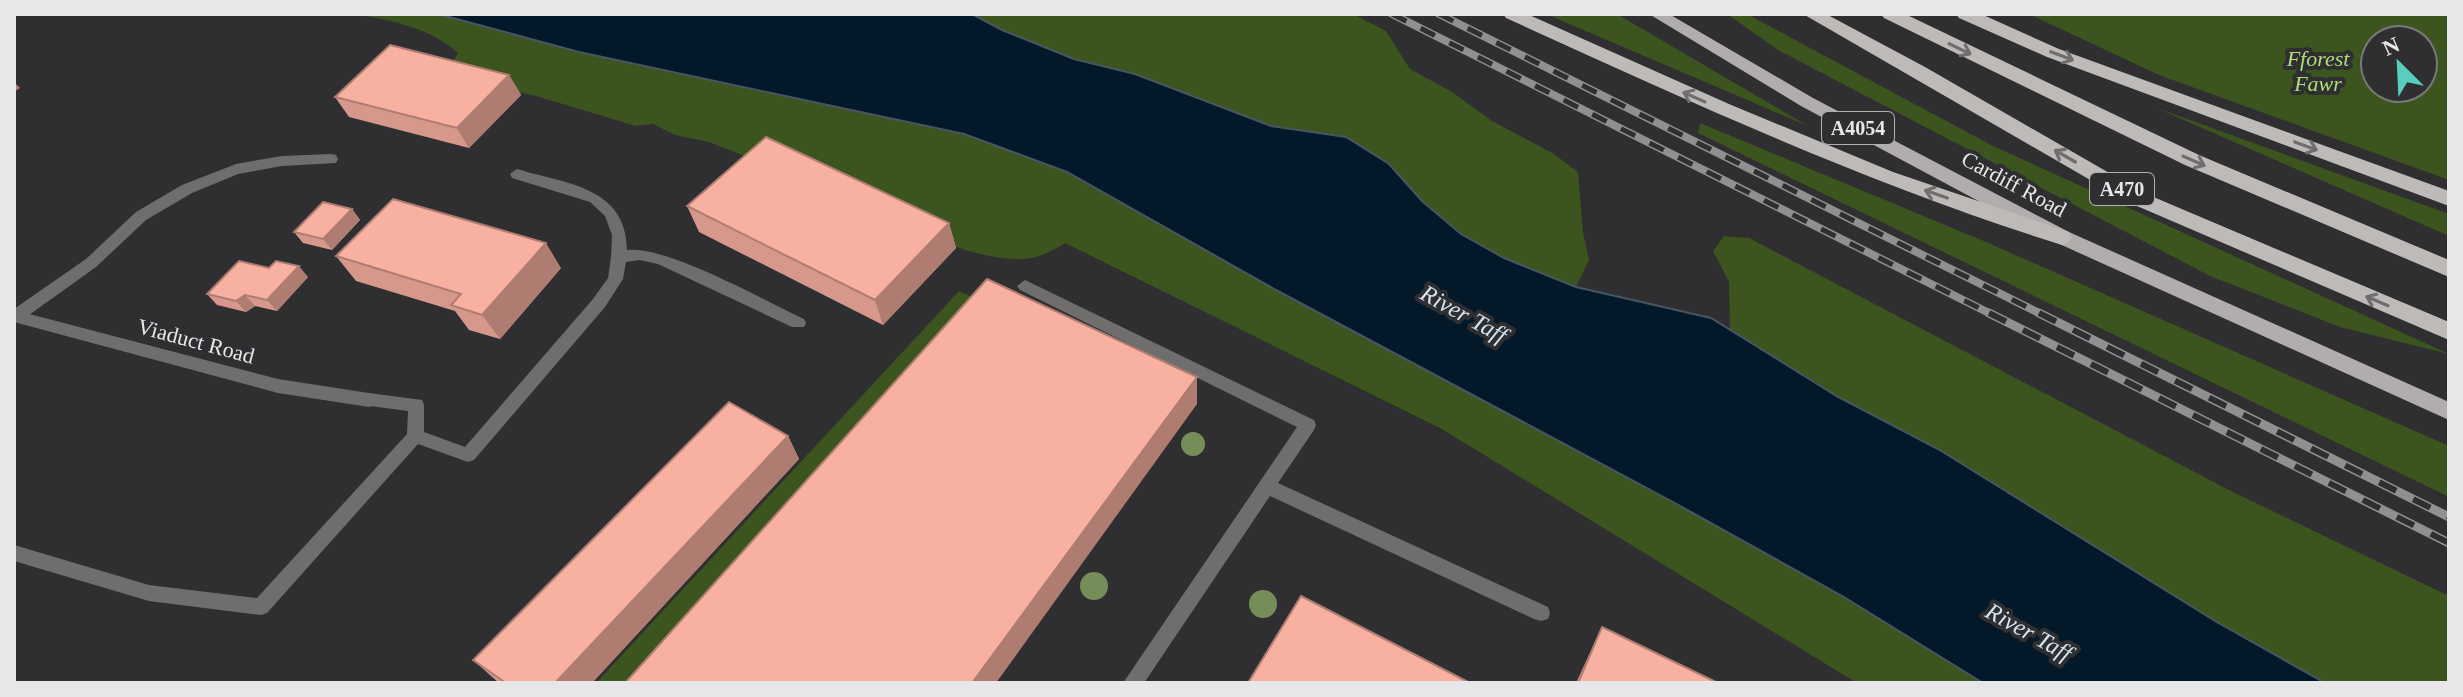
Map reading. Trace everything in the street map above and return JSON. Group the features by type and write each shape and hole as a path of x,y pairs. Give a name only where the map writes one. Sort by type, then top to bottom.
{"highway":[{"path":"1512,14 1722,109 1886,177 2062,237"},
{"name":"A470","path":"1812,14 1918,71 2137,198 2449,331"},
{"name":"A470","path":"1890,14 2192,160 2449,269"},
{"path":"1965,14 2053,53 2449,199"}],"main road":[{"name":"Cardiff Road","path":"1657,14 1807,102 2062,237 2449,411"}],"street":[{"path":"15,316 91,263 141,216 187,189 236,169 282,161 331,159"},
{"path":"14,553 149,593 261,607 415,436 468,455 599,303 615,279 619,257 619,235 611,213 595,198 517,174"},
{"path":"619,257 640,254 662,259 798,323"},
{"path":"1025,286 1308,425 1133,683"},
{"name":"Viaduct Road","path":"15,316 278,386 416,405 415,436"},
{"path":"1267,486 1541,613"}],"green space":[{"path":"357,14 438,14 579,52 964,134 1067,172 1276,290 1844,597 1983,683 1857,683 1440,428 1065,243 1026,259 993,257 963,249 896,223 775,163 747,157 709,142 675,135 653,124 636,126 536,96 444,76 458,53 447,44 410,27"},
{"path":"972,14 1353,14 1386,31 1410,69 1452,92 1492,121 1554,154 1578,172 1583,232 1589,260 1576,287 1504,258 1461,234 1422,201 1389,164 1346,137 1271,126 1135,74 1074,59 1002,30"},
{"path":"1546,14 1617,14 1808,126"},
{"path":"1727,14 1747,14 1991,145 2449,354 2340,327 2210,276 1778,50"},
{"name":"Fforest Fawr","path":"2029,14 2449,14 2449,180 2159,75"},
{"path":"2154,107 2449,214 2449,236"},
{"path":"1700,123 1986,242 2449,446 2449,497 1698,133"},
{"path":"1724,236 1749,238 2229,490 2449,596 2449,683 2325,683 2215,621 1938,449 1838,397 1730,330 1729,282 1713,251"},
{"path":"959,291 994,307 663,683 596,683"}],"water":[{"name":"River Taff","path":"438,14 972,14 1002,30 1074,59 1135,74 1271,126 1346,137 1389,164 1422,201 1461,234 1504,258 1576,287 1711,318 1838,397 1938,449 2215,621 2325,683 1983,683 1844,597 1276,290 1067,172 964,134 579,52"}],"building":[{"path":"390,45 509,75 457,128 335,97"},
{"path":"766,137 949,223 875,300 687,206"},
{"path":"393,199 546,243 482,315 451,305 461,294 336,256"},
{"path":"323,202 352,209 323,239 294,232"},
{"path":"239,261 269,268 276,261 299,266 267,300 245,295 236,301 207,294"},
{"path":"987,279 1197,377 972,683 625,683"},
{"path":"729,402 788,436 555,683 506,683 473,660"},
{"path":"1301,596 1470,683 1248,683"},
{"path":"1602,627 1718,683 1578,683"}],"railway":[{"path":"1392,14 1993,315"},
{"path":"1439,14 2043,315"},
{"path":"1989,313 1993,315"},
{"path":"2039,313 2449,517"},
{"path":"1993,315 2449,543"}]}
